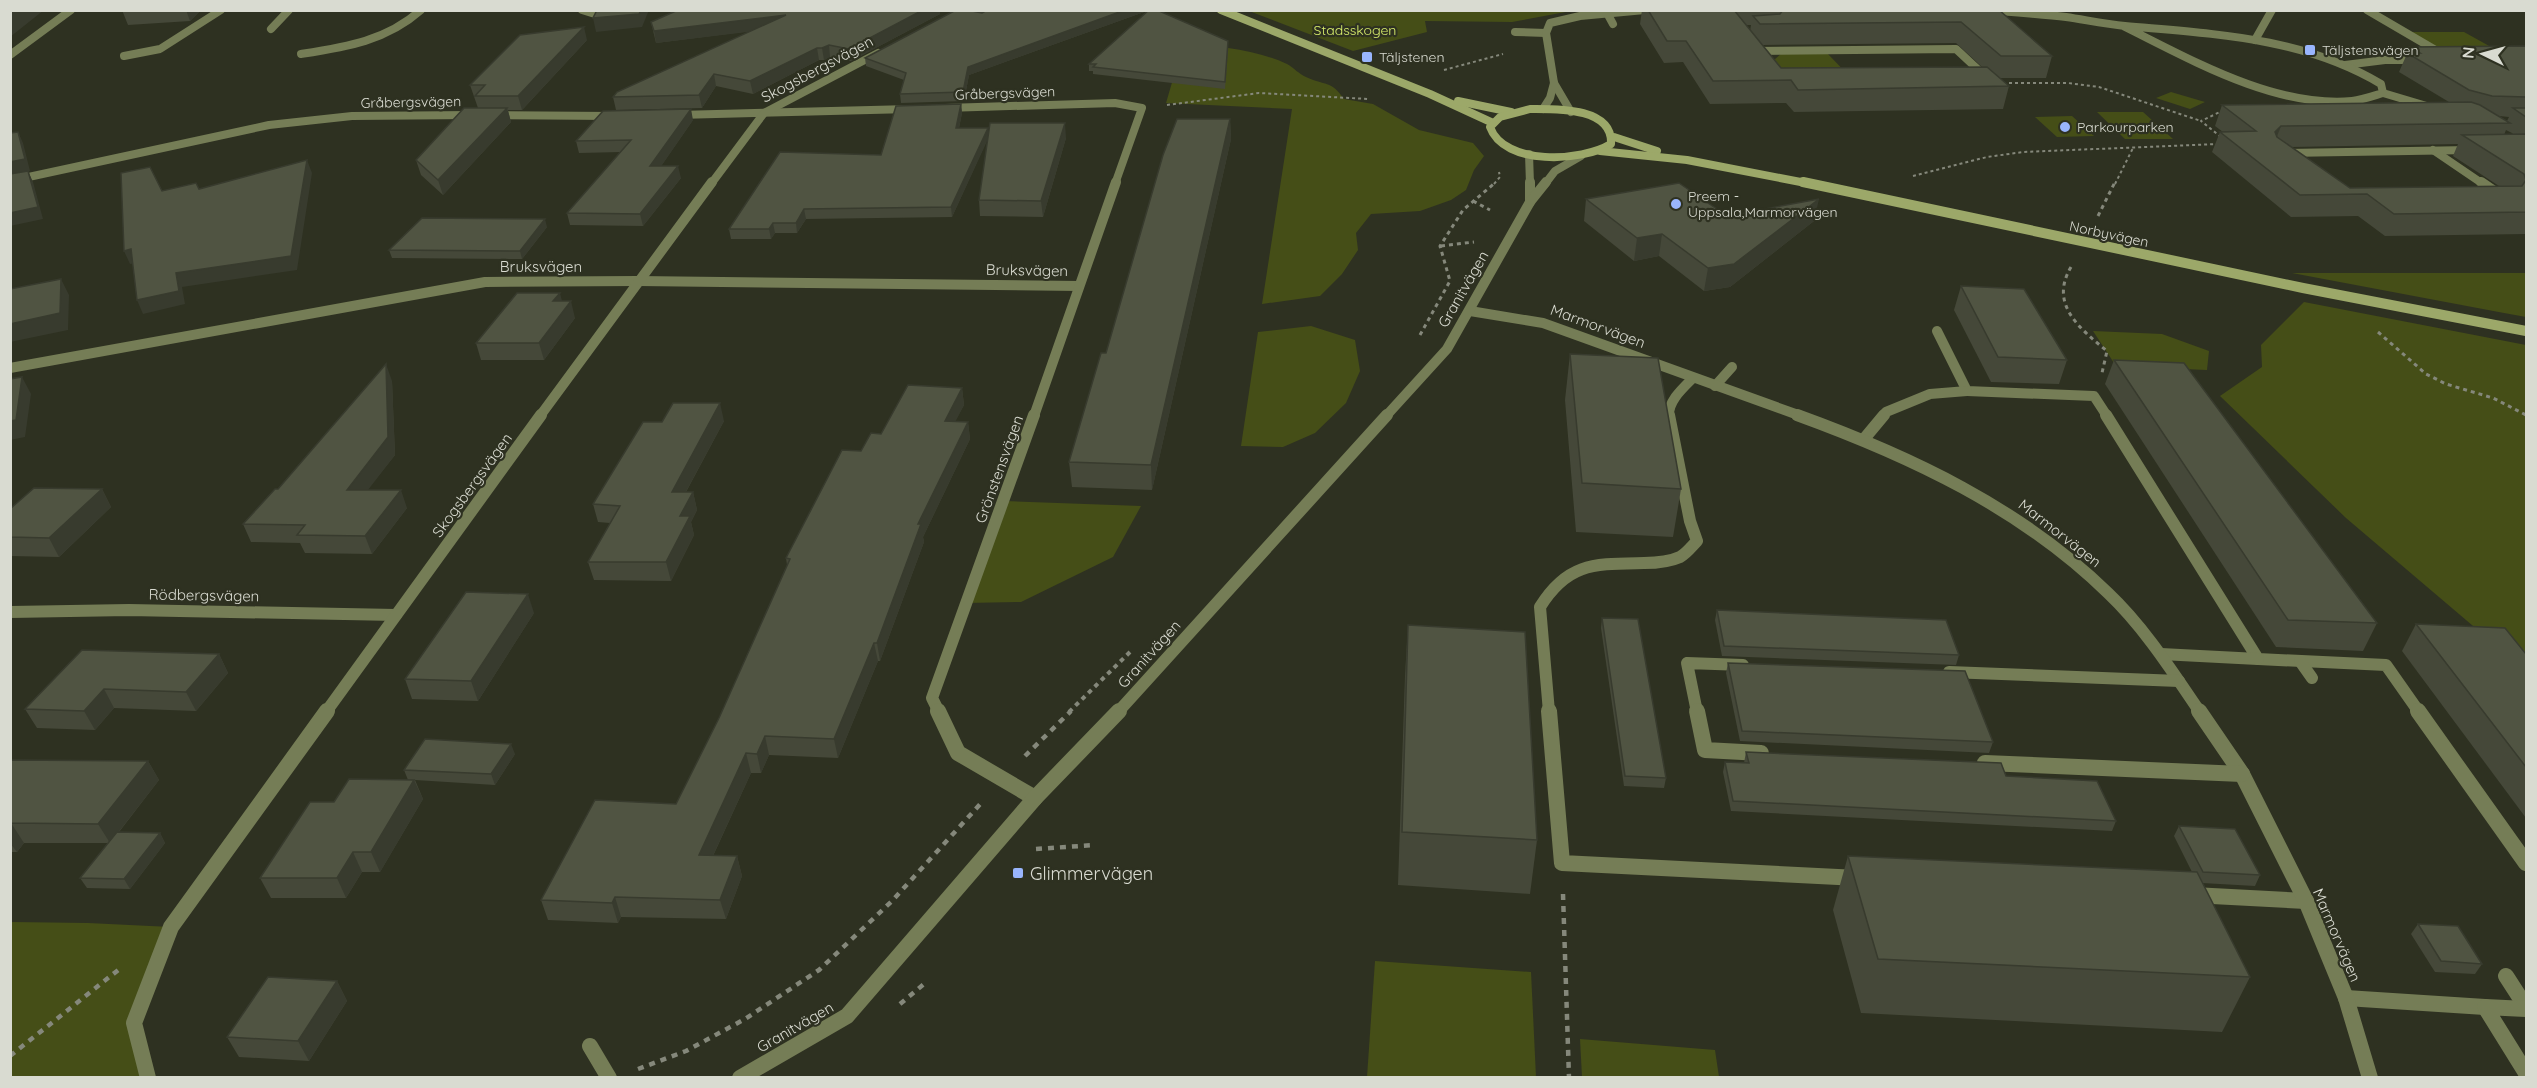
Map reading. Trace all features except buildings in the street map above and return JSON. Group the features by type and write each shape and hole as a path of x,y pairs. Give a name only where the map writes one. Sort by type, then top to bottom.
{"street":[{"path":"10,54 71,10"},
{"path":"124,56 160,49 221,10"},
{"path":"271,29 289,10"},
{"path":"301,54 375,41 408,24 421,10"},
{"path":"582,10 598,15"},
{"path":"1221,10 1430,94 1494,123"},
{"path":"1571,112 1554,83 1545,33 1550,23 1573,17 1645,10"},
{"path":"1993,10 2123,26 2162,27 2255,40 2314,53 2366,73 2381,84 2383,93"},
{"path":"2255,40 2272,10"},
{"path":"2345,65 2385,60 2453,60 2367,10"},
{"path":"1607,13 1614,24"},
{"path":"2123,26 2196,62 2269,89 2315,100 2342,101 2362,101 2383,93 2438,109"},
{"path":"1515,32 1545,33"},
{"name":"Skogsbergsvägen","path":"148,1077 134,1023 171,927 638,281 764,113 888,48"},
{"path":"1759,60 1749,48 1956,49 1991,83"},
{"path":"1543,110 1554,83"},
{"path":"1980,83 1991,83"},
{"path":"1430,94 1513,112 1543,110 1571,112 1599,120 1611,128 1614,137 1611,144 1600,151 1581,156 1553,157 1529,154 1510,149 1497,142 1490,134 1490,126 1500,117 1513,112"},
{"name":"Gråbergsvägen","path":"939,108 1115,103 1142,108"},
{"name":"Grönstensvägen","path":"1035,798 958,753 932,698 1142,108"},
{"path":"672,115 916,109"},
{"name":"Gråbergsvägen","path":"10,181 269,125 352,116 626,116"},
{"name":"Norbyvägen","path":"1614,137 1687,160"},
{"path":"2433,150 2509,201 2485,201"},
{"path":"2290,165 2273,153 2480,150"},
{"name":"Norbyvägen","path":"1600,151 1687,160 1813,184 2302,288 2526,331"},
{"name":"Granitvägen","path":"1529,154 1530,202"},
{"name":"Granitvägen","path":"741,1077 847,1016 1035,798 1110,721 1447,349 1470,312 1530,202 1555,171 1581,156"},
{"name":"Bruksvägen","path":"10,368 485,282 638,281 1079,286"},
{"name":"Marmorvägen","path":"1470,312 1543,323 1864,439 1929,469 1998,507 2044,540 2109,593 2161,654 2242,774 2306,901 2346,998 2370,1077"},
{"path":"1937,331 1967,391"},
{"path":"1715,386 1732,367"},
{"path":"1693,378 1678,392 1668,412 1690,521 1697,541 1680,556 1654,563 1611,562 1586,566 1564,576 1549,589 1540,606 1562,863 1869,879"},
{"path":"1864,439 1886,412 1930,394 1967,391 2094,396 2258,659"},
{"name":"Rödbergsvägen","path":"10,612 129,610 396,615"},
{"path":"2161,654 2386,665 2526,862"},
{"path":"2300,661 2312,678"},
{"path":"1759,665 1687,663 1705,750 1775,754"},
{"path":"1937,672 2179,681"},
{"path":"1975,762 2242,774"},
{"path":"2176,895 2306,901"},
{"path":"2506,976 2526,1008"},
{"path":"2346,998 2526,1008"},
{"path":"2485,1007 2526,1073"},
{"path":"590,1046 609,1077"}],"path":[{"path":"1434,72 1547,43"},
{"path":"1902,178 1987,157 2034,152 2228,143 2201,121 2099,87 2068,83 1991,83"},
{"path":"2201,121 2269,89"},
{"path":"1142,108 1259,93 1370,99"},
{"path":"2084,242 2133,147"},
{"path":"1416,342 1450,281 1440,246 1454,220 1500,177 1497,165"},
{"path":"1473,201 1490,210"},
{"path":"1440,246 1474,242"},
{"path":"2072,265 2066,275 2062,294 2065,304 2085,333 2107,351 2099,387 2094,396"},
{"path":"2373,328 2426,374 2446,384 2493,398 2526,415"},
{"path":"636,1070 686,1051 745,1019 819,970 892,901 1002,779 1135,647"},
{"path":"1036,849 1095,845"},
{"path":"1562,863 1569,1077"},
{"path":"10,1056 127,963"}],"green space":[{"name":"Stadsskogen","path":"1249,11 1571,11 1512,22 1425,21 1427,32 1353,51"},
{"path":"2410,32 2464,32 2509,57 2439,48"},
{"path":"1183,45 1236,49 1275,59 1306,77 1331,86 1344,99 1373,104 1419,130 1473,143 1484,156 1474,170 1466,190 1451,200 1420,211 1371,214 1356,233 1358,250 1342,274 1320,296 1262,304 1292,109 1166,103"},
{"path":"1782,53 1827,53 1855,82 1791,79 1774,60"},
{"path":"2171,92 2205,102 2190,109 2156,98"},
{"path":"2097,112 2143,112 2173,139 2125,139"},
{"name":"Parkourparken","path":"2072,116 2094,136 2057,137 2035,117"},
{"path":"2292,273 2526,273 2526,317 2504,313"},
{"path":"2304,302 2526,345 2526,671 2346,518 2220,396 2262,367 2261,345"},
{"path":"1311,326 1355,340 1360,371 1346,403 1315,433 1283,447 1241,446 1258,332"},
{"path":"2093,331 2162,334 2209,351 2207,370 2116,366"},
{"path":"1004,501 1141,506 1113,557 1021,602 965,603"},
{"path":"11,922 171,927 134,1023 148,1077 11,1078"},
{"path":"1375,961 1531,972 1536,1077 1367,1077"},
{"path":"1580,1039 1715,1050 1719,1077 1582,1077"}],"place":[{"name":"Täljstensvägen","path":"2310,50"},
{"name":"Täljstenen","path":"1367,57"},
{"name":"Parkourparken","path":"2065,127"},
{"name":"Preem - Uppsala,Marmorvägen","path":"1676,204"},
{"name":"Glimmervägen","path":"1018,873"}]}
